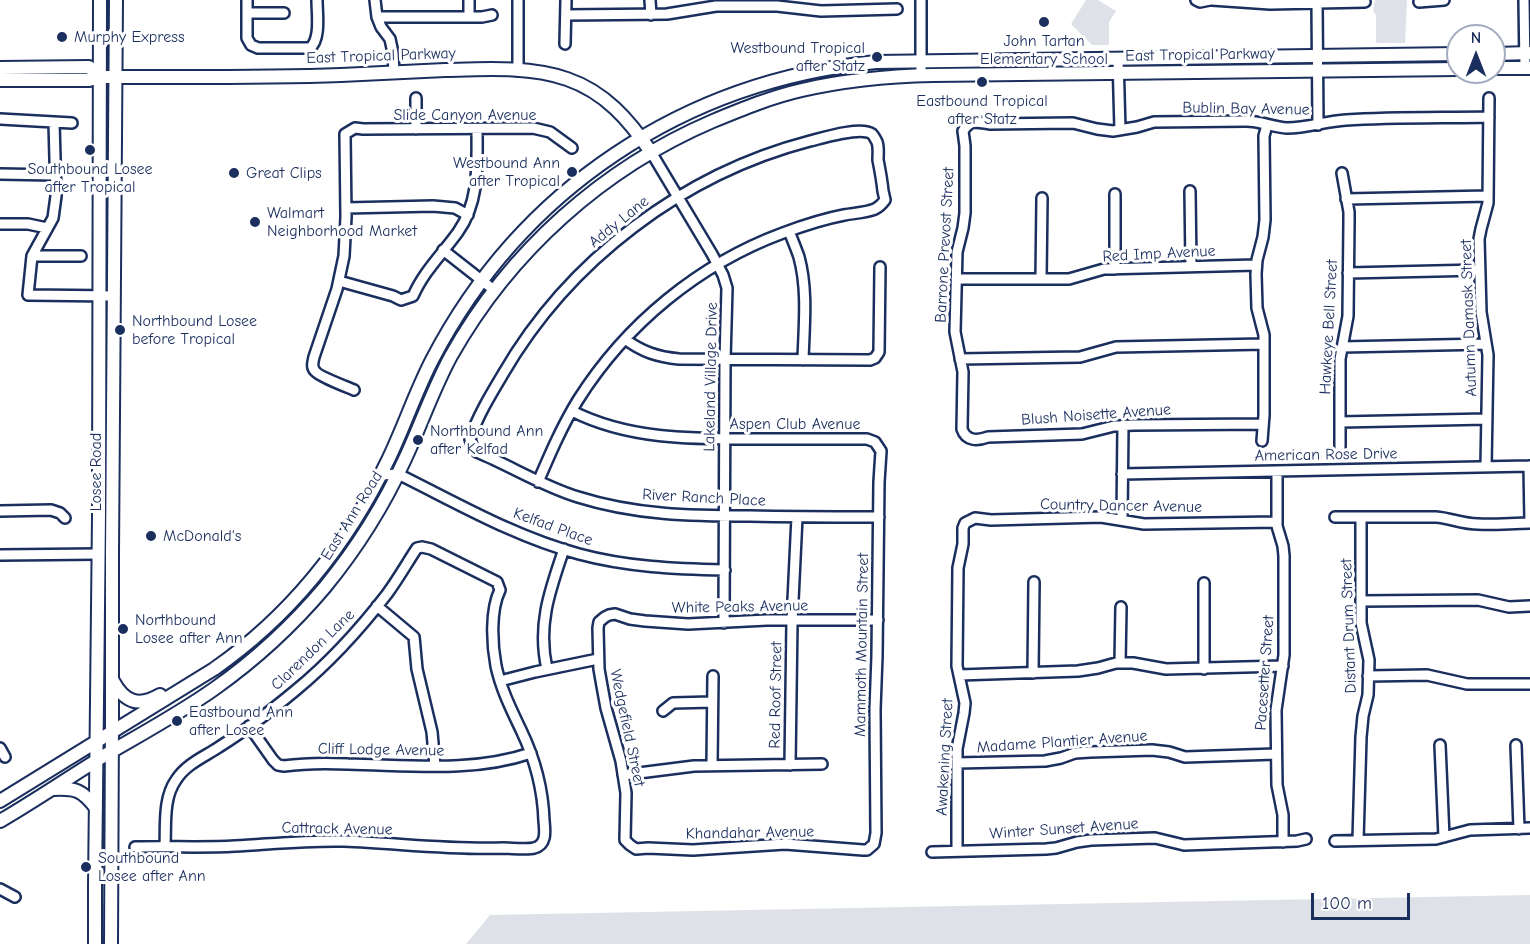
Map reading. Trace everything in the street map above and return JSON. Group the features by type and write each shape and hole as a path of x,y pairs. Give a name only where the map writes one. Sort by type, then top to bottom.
{"main road":[{"name":"Losee Road","path":"95,944 100,0"},
{"name":"Losee Road","path":"111,944 116,0"},
{"path":"1506,54 1527,53"},
{"name":"East Tropical Parkway","path":"0,80 89,80 100,77 282,77 467,70 534,72 568,79 594,92 616,108 651,152 731,113 786,94 838,82 921,75 1118,73 1446,55"},
{"name":"East Tropical Parkway","path":"640,137 736,92 773,81 876,62 1118,58 1446,68"},
{"name":"East Tropical Parkway","path":"0,68 89,67 100,77"},
{"path":"1506,68 1527,68"},
{"name":"East Ann Road","path":"0,801 221,664 262,631 296,597 330,556 366,502 381,474 432,360 482,281 518,237 555,200 592,170 640,137"},
{"name":"East Ann Road","path":"0,821 212,691 272,642 310,604 340,567 371,522 398,474 440,377 471,323 494,290 522,256 558,222 605,183 651,152"},
{"path":"98,554 104,555 105,567 112,577"},
{"path":"98,599 103,602 105,617 112,632"},
{"path":"262,631 272,642"},
{"path":"112,681 122,695 140,702 151,700 182,682 196,681"},
{"path":"51,789 78,790 96,808"}],"street":[{"path":"247,0 247,38 251,45 258,48 310,48 315,44 317,0"},
{"path":"375,0 377,17 390,39 394,72"},
{"path":"469,0 469,16"},
{"path":"518,0 518,71"},
{"path":"565,44 566,0"},
{"path":"650,0 651,15"},
{"path":"921,0 921,75"},
{"path":"1196,0 1270,4 1365,2"},
{"path":"1419,2 1444,0"},
{"path":"1524,0 1527,68"},
{"path":"1317,3 1318,125"},
{"path":"566,15 667,14 707,6 787,6 821,11 870,5 897,9"},
{"path":"247,13 284,13"},
{"path":"377,17 492,15"},
{"path":"1118,58 1120,130"},
{"path":"416,98 416,129"},
{"name":"Autumn Damask Street","path":"1486,467 1488,355 1481,312 1479,239 1488,196 1489,98"},
{"name":"Bublin Bay Avenue","path":"967,125 977,122 990,124 1073,123 1105,130 1120,130 1154,123 1255,121 1286,128 1345,120 1489,117"},
{"path":"0,119 72,123"},
{"path":"54,122 56,196 53,218 32,256 28,296 114,296"},
{"name":"Barrone Prevost Street","path":"967,125 963,131 965,146 964,213 957,252 955,332 963,372 962,429 967,438"},
{"path":"1262,441 1264,344 1257,308 1256,266 1265,219 1264,136 1267,125"},
{"name":"Slide Canyon Avenue","path":"346,208 345,134 353,129 533,128 542,129 556,136 572,148"},
{"path":"339,281 401,300 413,296 422,277 458,233 468,215 476,185 477,129"},
{"name":"Addy Lane","path":"471,443 472,433 492,392 521,345 558,297 622,236 678,196 732,169 803,143 854,132 871,133 877,142 885,195 882,204 869,211 834,217 789,231"},
{"name":"Lakeland Village Drive","path":"651,152 717,264 727,288 724,623"},
{"name":"Hawkeye Bell Street","path":"1340,447 1340,358 1348,316 1348,212 1342,173"},
{"path":"0,174 55,175"},
{"path":"1190,190 1191,266"},
{"path":"1114,194 1115,268"},
{"path":"1346,199 1488,196"},
{"path":"1041,279 1042,198"},
{"path":"354,390 320,375 313,367 314,357 339,281 345,241 346,208 440,206 455,208 468,215"},
{"path":"0,224 28,224 47,228"},
{"path":"538,482 572,411 591,382 625,339 648,316 717,264 789,231 799,258 802,277 803,360"},
{"path":"443,250 494,290"},
{"path":"32,256 81,256"},
{"name":"Red Imp Avenue","path":"956,279 1069,279 1115,268 1256,266"},
{"path":"625,339 645,352 666,358 870,360 875,358 879,352 880,267"},
{"path":"1348,273 1479,270"},
{"path":"960,358 1080,357 1116,347 1264,344"},
{"path":"1342,347 1486,344"},
{"name":"Aspen Club Avenue","path":"572,411 591,420 642,433 688,438 867,439 877,444"},
{"path":"1340,422 1487,419"},
{"name":"Blush Noisette Avenue","path":"967,438 978,440 988,437 1082,434 1123,425 1263,424"},
{"path":"1122,520 1123,425"},
{"name":"River Ranch Place","path":"471,443 477,452 538,482 576,497 619,508 670,515 879,517"},
{"name":"Mammoth Mountain Street","path":"871,847 874,844 876,833 875,709 881,451 877,444"},
{"path":"1335,517 1447,518 1477,524 1530,523 1530,466"},
{"name":"American Rose Drive","path":"1122,474 1530,466"},
{"name":"Pacesetter Street","path":"1277,471 1277,522 1284,556 1285,623 1283,666 1277,698 1276,754 1277,785 1283,815 1283,842"},
{"name":"Kelfad Place","path":"381,474 398,474 518,532 603,560 667,569 725,570"},
{"path":"0,511 51,510 60,513 65,518"},
{"name":"Red Roof Street","path":"790,765 792,621 797,517"},
{"name":"Country Dancer Avenue","path":"965,523 975,518 991,520 1101,517 1144,524 1277,522"},
{"name":"Distant Drum Street","path":"1358,840 1361,737 1368,695 1369,660 1362,632 1361,518"},
{"name":"Awakening Street","path":"957,851 957,749 964,713 957,666 958,568 965,523"},
{"name":"Clarendon Lane","path":"165,846 168,795 180,774 282,702 313,675 377,606 417,548 430,549 480,573 499,586 500,590 495,603 493,640 500,681"},
{"path":"547,669 543,640 545,610 564,549"},
{"path":"0,555 98,554"},
{"path":"1034,582 1034,673"},
{"path":"1204,583 1204,669"},
{"path":"1361,601 1478,600 1509,607 1530,606"},
{"path":"377,606 414,637 417,669 432,732 435,766"},
{"path":"1120,663 1121,607"},
{"name":"White Peaks Avenue","path":"605,617 615,614 630,619 662,623 703,624 767,620 878,620"},
{"name":"Wedgefield Street","path":"605,617 599,622 598,659 606,708 621,761 626,793 625,840 630,845"},
{"path":"531,753 500,681 598,659"},
{"path":"959,675 1089,670 1120,663 1133,663 1159,669 1283,666"},
{"path":"1368,676 1427,675 1467,684 1530,684"},
{"path":"712,765 713,676"},
{"path":"663,711 673,703 712,702"},
{"name":"Cliff Lodge Avenue","path":"249,726 273,760 278,765 284,766 334,764 435,766 491,763 531,753"},
{"path":"1440,745 1444,837"},
{"path":"1516,745 1519,829"},
{"path":"0,748 5,757"},
{"name":"Madame Plantier Avenue","path":"957,763 1045,761 1075,753 1152,750 1185,757 1276,754"},
{"name":"Cattrack Avenue","path":"135,847 342,841 477,849 533,849 538,847 544,837 543,801 539,775 531,753"},
{"path":"623,776 694,766 822,764"},
{"path":"1335,841 1436,839 1470,830 1530,828"},
{"name":"Winter Sunset Avenue","path":"932,852 1046,849 1090,840 1155,838 1184,845 1283,842 1306,839"},
{"name":"Khandahar Avenue","path":"630,845 636,849 693,850 784,844 862,850 871,847"},
{"path":"0,889 15,897"}],"shaded area":[{"path":"1086,0 1098,0 1116,11 1109,22 1109,45 1092,45 1071,24"},
{"path":"1375,0 1407,0 1405,43 1376,43 1376,15 1373,11"},
{"path":"1530,895 1530,944 466,944 490,915"}],"place":[{"name":"John Tartan Elementary School","path":"1044,22"},
{"name":"Murphy Express","path":"62,37"},
{"name":"Westbound Tropical after Statz","path":"877,57"},
{"name":"Eastbound Tropical after Statz","path":"982,82"},
{"name":"Southbound Losee after Tropical","path":"90,150"},
{"name":"Westbound Ann after Tropical","path":"572,172"},
{"name":"Great Clips","path":"234,173"},
{"name":"Walmart Neighborhood Market","path":"255,222"},
{"name":"Northbound Losee before Tropical","path":"120,330"},
{"name":"Northbound Ann after Kelfad","path":"418,440"},
{"name":"McDonald's","path":"151,536"},
{"name":"Northbound Losee after Ann","path":"123,629"},
{"name":"Eastbound Ann after Losee","path":"177,721"},
{"name":"Southbound Losee after Ann","path":"86,867"}]}
